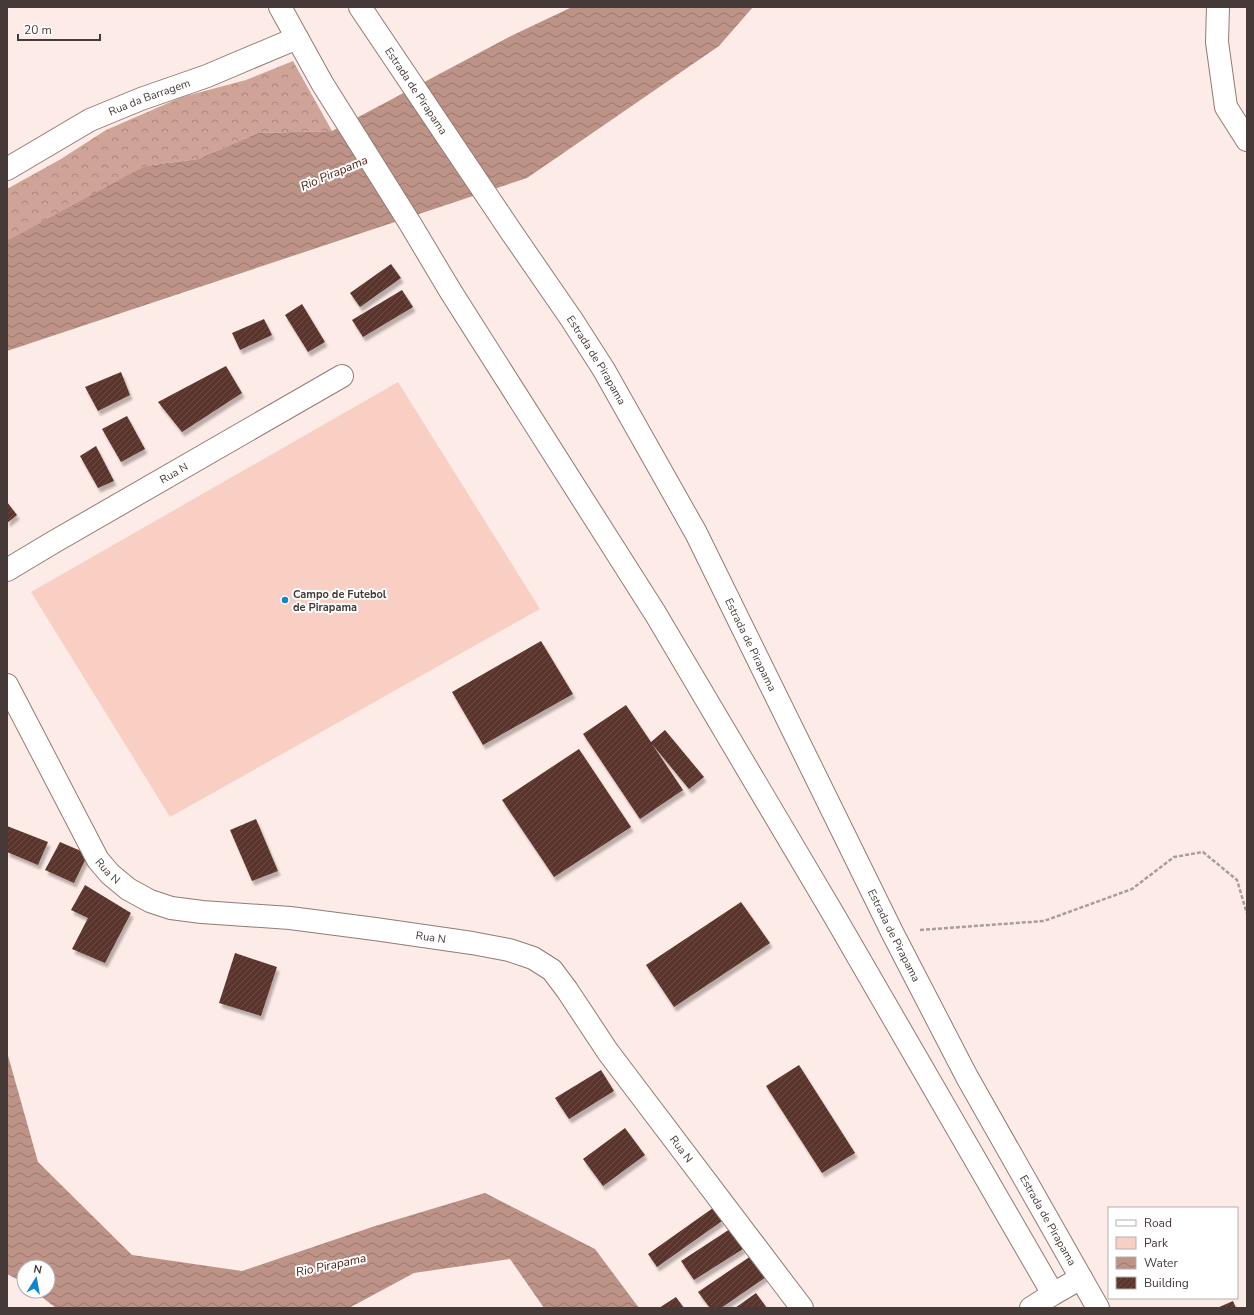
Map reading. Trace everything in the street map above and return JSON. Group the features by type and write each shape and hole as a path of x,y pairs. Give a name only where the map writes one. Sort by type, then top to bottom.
{"street":[{"path":"280,7 322,83 411,224 451,292 655,613 839,924 1053,1294"},
{"path":"1218,7 1217,42 1226,107 1247,140"},
{"name":"Estrada de Pirapama","path":"361,9 572,320 604,370 696,533 892,932 967,1077 1098,1308"},
{"name":"Rua da Barragem","path":"7,169 90,120 141,99 214,73 297,38"},
{"name":"Rua N","path":"7,570 342,376"},
{"name":"Rua N","path":"7,685 98,860 110,874 128,889 150,901 171,908 194,911 290,918 472,943 509,950 533,958 552,970 608,1052 802,1308"},
{"path":"1031,1308 1081,1278"}],"path":[{"path":"892,932 1044,921 1132,889 1174,857 1203,852 1237,880 1247,914"}],"green space":[{"path":"293,61 332,131 258,133 198,159 145,166 7,246 7,189 61,159 106,130 182,97 246,80"},
{"name":"Campo de Futebol de Pirapama","path":"398,382 540,609 170,817 31,592"}],"water":[{"name":"Rio Pirapama","path":"572,7 753,7 719,46 527,178 7,351 7,241 145,166 198,159 258,133 332,131 513,35"},
{"name":"Rio Pirapama","path":"7,1052 38,1162 132,1255 242,1271 375,1226 485,1193 595,1249 639,1308 544,1308 510,1259 414,1273 349,1308 56,1308 44,1299 56,1299 56,1259 16,1259 16,1279 7,1274"}],"building":[{"path":"391,264 401,278 360,307 350,293"},
{"path":"402,290 413,307 363,337 352,320"},
{"path":"302,304 325,342 308,352 285,315"},
{"path":"264,319 272,335 240,350 232,333"},
{"path":"226,366 242,393 182,432 158,402"},
{"path":"121,372 130,395 98,411 85,387"},
{"path":"127,416 145,449 121,462 102,429"},
{"path":"96,446 114,481 98,488 80,456"},
{"path":"7,502 17,515 7,523"},
{"path":"541,641 573,694 483,745 452,692"},
{"path":"626,705 651,742 665,730 704,777 689,789 652,744 683,790 640,819 583,734"},
{"path":"579,749 631,827 554,877 502,800"},
{"path":"256,819 278,871 252,881 230,830"},
{"path":"7,826 48,842 38,865 7,852"},
{"path":"60,842 88,854 74,883 45,870"},
{"path":"85,885 131,913 105,963 72,949 88,918 71,910"},
{"path":"741,902 770,943 674,1007 646,965"},
{"path":"235,953 277,967 261,1016 219,1003"},
{"path":"799,1065 855,1153 822,1173 766,1086"},
{"path":"601,1070 614,1091 569,1119 555,1098"},
{"path":"625,1128 645,1155 603,1186 583,1159"},
{"path":"713,1208 722,1221 657,1267 648,1254"},
{"path":"730,1229 743,1249 694,1280 681,1261"},
{"path":"751,1256 766,1277 721,1308 710,1308 698,1292"},
{"path":"756,1293 767,1308 735,1308"},
{"path":"676,1297 684,1308 659,1308"},
{"path":"1233,1301 1236,1308 1217,1308"}],"place":[{"name":"Campo de Futebol de Pirapama","path":"285,600"}]}
